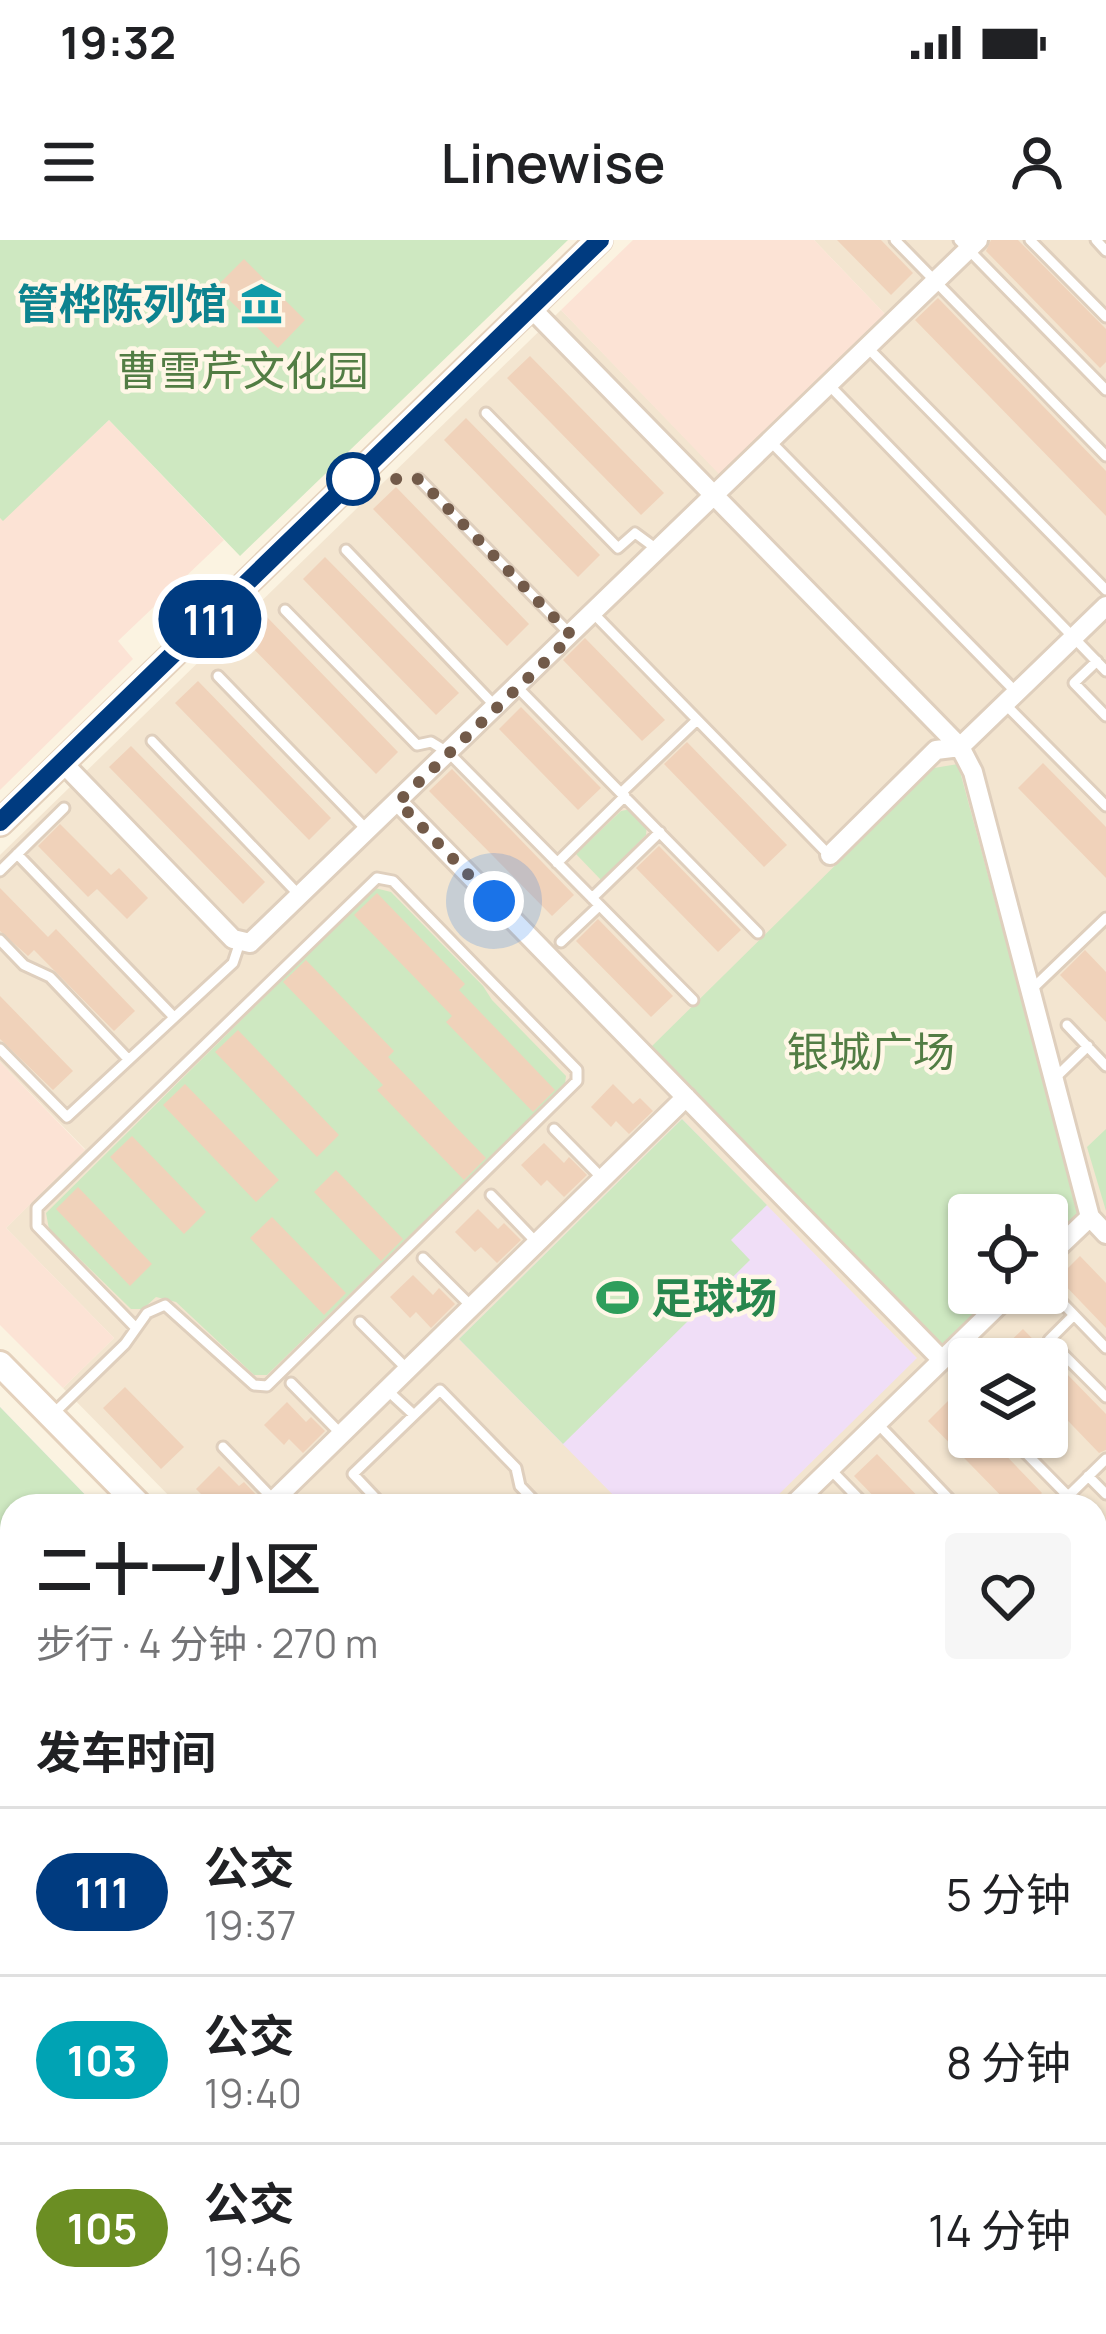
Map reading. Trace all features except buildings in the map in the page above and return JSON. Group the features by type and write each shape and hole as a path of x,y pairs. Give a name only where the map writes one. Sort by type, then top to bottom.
{"street":[{"path":"0,823 599,240"},
{"path":"62,762 232,939 250,943 771,442 968,243"},
{"path":"530,307 960,747 973,772 1090,1217 1106,1234"},
{"path":"830,855 937,750 960,747 1106,606"},
{"path":"398,802 942,1360"},
{"path":"280,1494 686,1097"},
{"path":"1068,1238 1090,1217"},
{"path":"804,1494 989,1314"},
{"path":"0,1364 128,1494"}],"lane":[{"path":"895,240 1106,456"},
{"path":"1030,240 1106,317"},
{"path":"1096,240 1106,250"},
{"path":"968,243 1106,390"},
{"path":"867,347 1106,590"},
{"path":"829,385 1106,671"},
{"path":"487,413 618,548 635,533 659,551"},
{"path":"771,442 1106,806"},
{"path":"419,479 572,636"},
{"path":"346,550 497,708"},
{"path":"285,610 417,745 431,742 448,753 693,1000"},
{"path":"594,614 830,855"},
{"path":"1096,661 1074,683 1106,716"},
{"path":"218,676 367,830"},
{"path":"518,688 758,933"},
{"path":"557,863 697,720"},
{"path":"152,741 300,896"},
{"path":"0,871 64,808"},
{"path":"561,943 660,832"},
{"path":"17,854 173,1016"},
{"path":"51,1415 155,1307 165,1305 254,1385 267,1386 577,1081 577,1070 393,881 377,878 38,1208 37,1226 135,1327"},
{"path":"1031,990 1106,918"},
{"path":"0,940 24,965 50,977 128,1059"},
{"path":"0,1049 67,1117 233,963 240,942"},
{"path":"1067,1025 1106,1066"},
{"path":"1054,1079 1088,1046"},
{"path":"554,1129 603,1179"},
{"path":"491,1195 537,1243"},
{"path":"423,1258 472,1307"},
{"path":"1068,1309 1106,1348"},
{"path":"1074,1315 1049,1340 1106,1397"},
{"path":"360,1322 407,1370"},
{"path":"291,1383 341,1434"},
{"path":"387,1390 414,1415"},
{"path":"372,1494 353,1474 440,1390 516,1468 520,1486 528,1494"},
{"path":"877,1424 944,1494"},
{"path":"223,1447 263,1494"},
{"path":"1031,1458 1066,1494"},
{"path":"1070,1494 1106,1459"},
{"path":"830,1469 854,1494"},
{"path":"1088,1476 1106,1494"}],"shaded area":[{"path":"633,240 814,240 885,314 719,474 561,310"},
{"path":"814,240 1106,240 1106,1494 167,1494 63,1388 114,1338 6,1228 85,1149 0,1062 0,855 561,310 719,473 885,314"},
{"path":"109,420 224,540 118,641 133,659 0,790 0,518"},
{"path":"0,1062 85,1150 6,1228 114,1338 63,1388 0,1325"},
{"path":"682,1119 917,1358 779,1494 612,1494 459,1339"},
{"path":"0,1407 84,1494 0,1494"}],"green space":[{"name":"曹雪芹文化园","path":"0,240 568,240 240,556 109,420 3,521 0,518"},
{"name":"银城广场","path":"958,764 1078,1209 1068,1227 1068,1194 948,1194 948,1314 978,1314 943,1346 649,1049 934,768"},
{"path":"631,809 647,823 646,835 601,880 576,854 621,811"},
{"path":"375,888 391,892 483,986 566,1076 565,1084 267,1375 254,1375 176,1302 156,1297 143,1309 131,1309 49,1229 46,1213"},
{"path":"682,1119 767,1205 731,1240 750,1260 563,1444 459,1339"},
{"path":"1106,1129 1106,1211 1087,1147"},
{"path":"0,1407 84,1494 0,1494"}],"bus line":[{"name":"111","path":"0,822 600,240"}],"place":[{"name":"管桦陈列馆","path":"261,303"},
{"name":"足球场","path":"617,1297"}],"route":[{"path":"353,479 419,479 572,636 398,802 494,901"}]}
